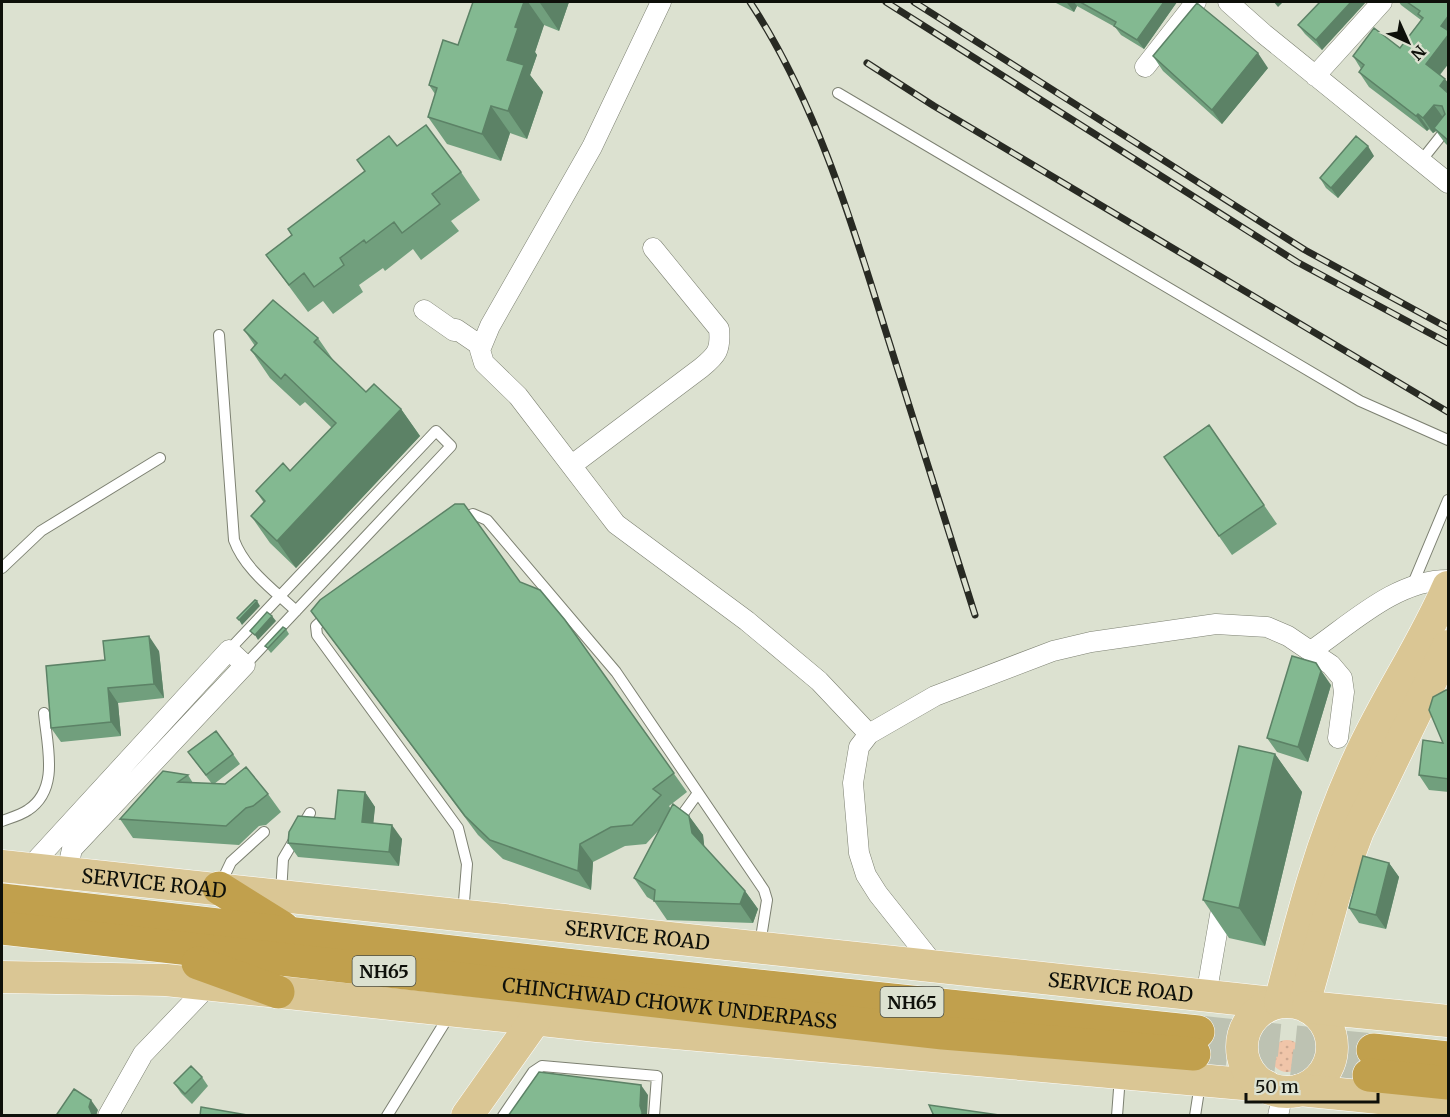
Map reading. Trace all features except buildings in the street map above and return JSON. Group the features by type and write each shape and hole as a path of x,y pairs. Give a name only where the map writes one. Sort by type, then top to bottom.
{"highway":[{"path":"219,888 289,932"},
{"name":"NH65","path":"2,900 289,932"},
{"name":"NH65","path":"2,928 146,944"},
{"name":"CHINCHWAD CHOWK UNDERPASS","path":"289,932 626,972 1197,1056"},
{"path":"146,944 278,992"},
{"name":"CHINCHWAD CHOWK UNDERPASS","path":"146,944 943,1033 1197,1056"},
{"path":"1436,1102 1371,1063 1449,1058"}],"main road":[{"path":"1282,1096 1247,1068 1242,1042 1252,1018 1291,1004 1358,831 1439,639 1449,587"},
{"name":"SERVICE ROAD","path":"15,867 1449,1021"},
{"path":"9,980 166,980 535,1020 1120,1073 1197,1056 1282,1096 1436,1102"},
{"path":"1282,1096 1322,1075 1332,1050 1327,1025 1291,1004"},
{"path":"467,1116 535,1020"}],"street":[{"path":"662,2 592,147 481,346 484,363 518,396 616,524 747,621 819,681 868,734"},
{"path":"1145,67 1196,2"},
{"path":"1228,2 1315,76 1449,183"},
{"path":"1315,76 1382,2"},
{"path":"572,465 701,368 712,359 721,345 719,329 653,248"},
{"path":"424,310 454,331 456,329 464,332 481,346"},
{"path":"1311,651 1388,598 1428,580 1449,580"},
{"path":"936,967 878,894 866,875 859,853 853,783 859,747 868,734 935,696 1053,651 1091,642 1216,624 1245,624 1267,627 1288,636 1311,651 1342,678 1344,692 1338,738"},
{"path":"15,867 114,772 229,650 245,665 72,849 68,872"},
{"path":"114,772 130,787"},
{"path":"1206,996 1226,880"},
{"path":"108,1116 143,1054 209,985"}],"lane":[{"path":"838,93 1360,400 1449,440"},
{"path":"1421,161 1449,127"},
{"path":"219,335 234,540 239,553 249,566 296,611"},
{"path":"229,650 436,431 451,446 245,665"},
{"path":"2,568 41,531 160,458"},
{"path":"1412,586 1449,501"},
{"path":"446,528 466,515 480,515 487,520 616,672 754,875 767,900 759,947"},
{"path":"333,610 316,626 317,635 458,828 467,864 463,915"},
{"path":"2,821 28,811 42,798 50,782 44,713"},
{"path":"672,830 698,793"},
{"path":"281,895 283,859 292,839 310,813"},
{"path":"219,888 231,862 264,832"},
{"path":"387,1116 435,1042 451,1011"},
{"path":"1195,1116 1197,1056"},
{"path":"503,1116 533,1072 542,1066 657,1076 654,1116"},
{"path":"1117,1116 1120,1073"}],"shaded area":[{"path":"1287,1040 1298,1045 1303,1056 1298,1067 1287,1072 1276,1067 1271,1056 1276,1045"}],"tunnel":[{"path":"1198,1032 1373,1050"},
{"path":"1194,1054 1369,1075"}],"railway":[{"path":"750,2 794,79 829,160 858,244 975,615"},
{"path":"886,2 1297,262 1448,343"},
{"path":"914,2 1305,250 1448,328"},
{"path":"867,63 934,106 1448,412"}]}
